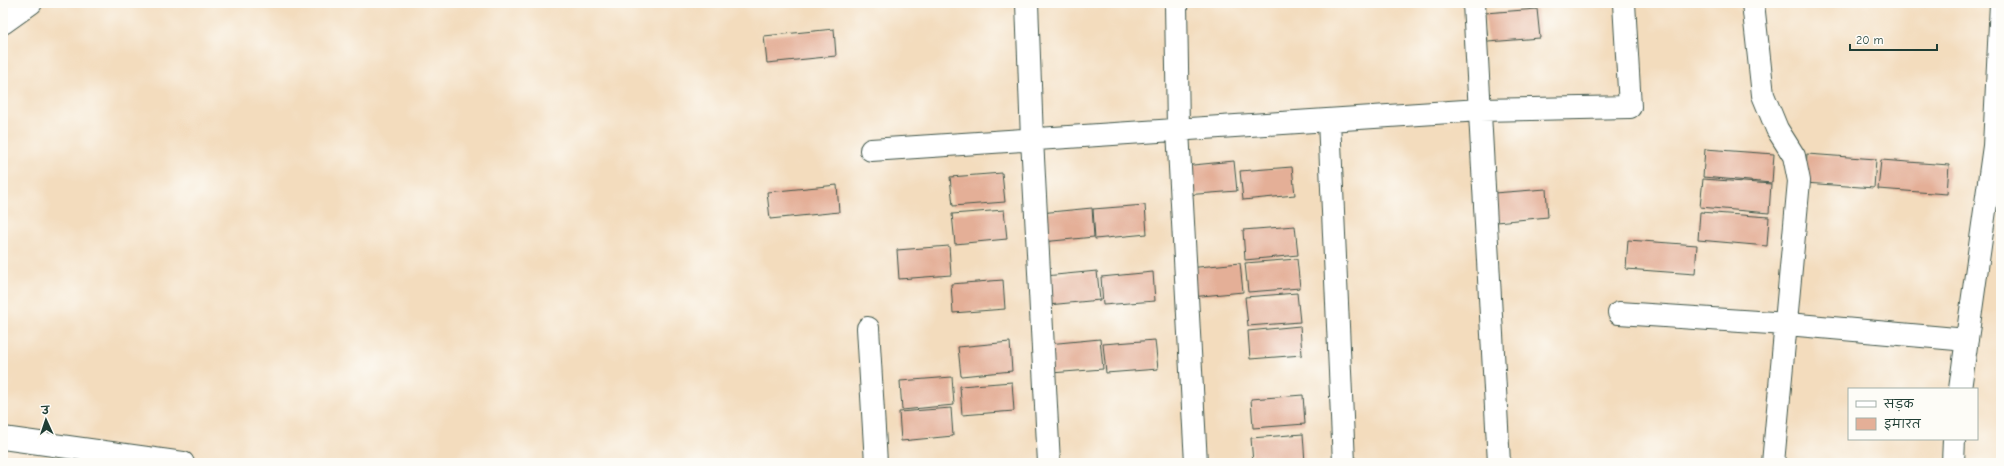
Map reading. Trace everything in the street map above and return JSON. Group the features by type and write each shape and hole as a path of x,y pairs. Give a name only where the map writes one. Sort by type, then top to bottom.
{"street":[{"path":"3,23 31,3"},
{"path":"1027,3 1032,139 1049,463"},
{"path":"1176,3 1178,130 1196,463"},
{"path":"1474,3 1499,463"},
{"path":"871,150 1480,110 1630,107 1624,3"},
{"path":"1753,3 1763,95 1777,129 1794,156 1799,181 1773,463"},
{"path":"1960,388 1994,146 2001,3"},
{"path":"1329,120 1344,463"},
{"path":"1619,313 1787,324 1967,340"},
{"path":"868,328 876,463"},
{"path":"3,438 99,457 183,463"},
{"path":"1952,463 1954,440"}],"building":[{"path":"1537,9 1540,38 1488,42 1485,13"},
{"path":"834,29 836,56 767,63 764,36"},
{"path":"1705,149 1774,154 1772,183 1703,177"},
{"path":"1807,154 1876,159 1874,188 1805,183"},
{"path":"1881,160 1949,165 1947,194 1878,189"},
{"path":"1234,161 1237,191 1185,195 1183,166"},
{"path":"1292,167 1295,195 1243,200 1240,171"},
{"path":"1002,173 1005,202 953,206 950,177"},
{"path":"1703,179 1771,184 1769,213 1700,207"},
{"path":"837,185 839,212 770,219 767,192"},
{"path":"1546,189 1548,217 1497,222 1494,193"},
{"path":"1145,205 1147,234 1095,239 1093,209"},
{"path":"1092,208 1094,237 1042,242 1040,213"},
{"path":"1004,210 1007,239 955,244 952,214"},
{"path":"1700,212 1769,217 1767,246 1698,240"},
{"path":"1295,226 1298,255 1245,260 1243,230"},
{"path":"1628,240 1697,245 1695,274 1626,269"},
{"path":"949,246 951,275 899,279 897,250"},
{"path":"1297,259 1300,288 1248,292 1245,263"},
{"path":"1240,263 1243,292 1191,297 1188,268"},
{"path":"1097,271 1100,300 1048,305 1045,276"},
{"path":"1153,272 1155,301 1103,305 1101,277"},
{"path":"1003,280 1005,309 953,313 951,284"},
{"path":"1297,293 1300,322 1248,326 1245,297"},
{"path":"1300,326 1302,355 1250,359 1248,331"},
{"path":"1100,339 1103,369 1051,373 1048,344"},
{"path":"1155,340 1158,369 1106,373 1103,344"},
{"path":"1010,342 1012,371 961,376 958,347"},
{"path":"952,377 954,405 902,410 900,381"},
{"path":"1012,382 1014,411 962,415 960,386"},
{"path":"1303,395 1305,424 1253,428 1251,399"},
{"path":"951,408 953,436 901,441 899,412"},
{"path":"1303,434 1305,463 1253,463 1251,438"}]}
